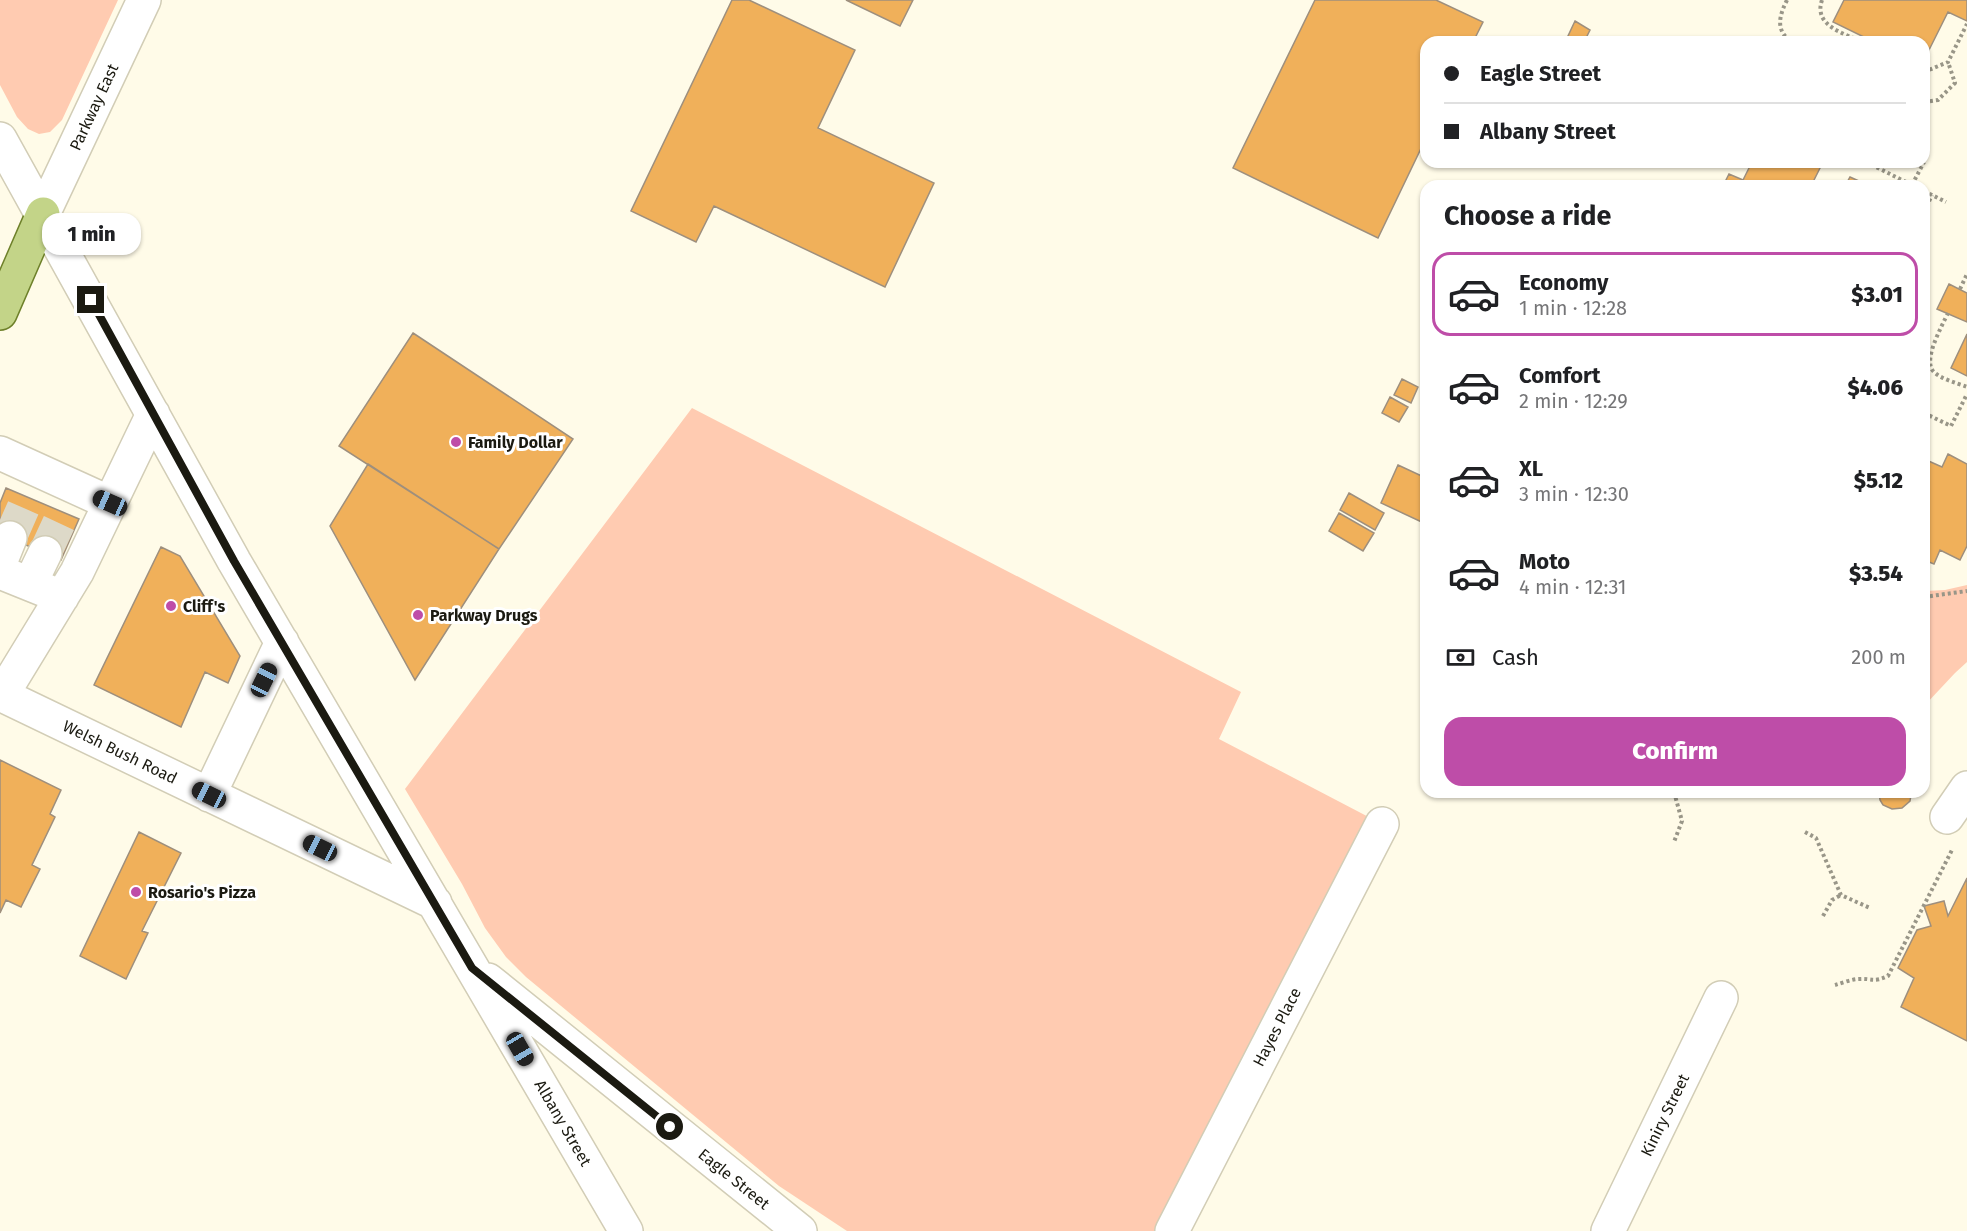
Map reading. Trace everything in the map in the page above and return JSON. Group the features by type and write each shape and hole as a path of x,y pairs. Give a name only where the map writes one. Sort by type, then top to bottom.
{"main road":[{"path":"0,313 43,214"}],"street":[{"name":"Parkway East","path":"43,214 144,0"},
{"name":"Albany Street","path":"0,139 234,561 626,1231"},
{"path":"1,694 77,572 153,414"},
{"path":"3,463 34,484 69,499 110,503"},
{"path":"30,584 45,553"},
{"path":"0,572 62,597"},
{"path":"209,795 282,642"},
{"name":"Welsh Bush Road","path":"1,694 435,903"},
{"path":"1952,829 1967,788"},
{"name":"Hayes Place","path":"1172,1231 1382,824"},
{"name":"Eagle Street","path":"472,968 800,1231"},
{"name":"Kiniry Street","path":"1608,1231 1721,998"}],"path":[{"path":"1785,36 1781,32 1779,24 1786,0"},
{"path":"1822,0 1821,15 1825,23 1850,36"},
{"path":"1930,69 1947,62 1967,24"},
{"path":"1930,101 1938,100 1955,83 1947,62"},
{"path":"1878,168 1901,180"},
{"path":"1930,199 1932,195 1946,202"},
{"path":"1960,290 1967,274"},
{"path":"1930,355 1948,313"},
{"path":"1930,367 1934,373 1967,387"},
{"path":"1930,416 1951,426 1967,394"},
{"path":"1930,596 1967,591"},
{"path":"1674,842 1682,821 1676,798"},
{"path":"1835,986 1860,978 1879,980 1888,976 1952,829"},
{"path":"1805,832 1816,838 1841,895 1870,908"},
{"path":"1823,916 1832,900 1841,895"}],"shaded area":[{"path":"0,0 118,0 62,120 50,132 39,134 28,129 17,117 0,85"},
{"path":"692,408 1241,692 1219,739 1382,824 1156,1231 847,1231 779,1186 526,977 506,957 485,928 462,884 405,789"},
{"path":"1967,585 1967,662 1930,700 1930,591"}],"building":[{"path":"732,0 749,0 855,50 818,128 934,183 885,287 714,206 696,242 631,211"},
{"path":"846,0 913,0 900,26"},
{"path":"1315,0 1436,0 1483,22 1476,36 1420,36 1420,150 1378,238 1233,168"},
{"path":"1844,0 1967,0 1967,21 1948,12 1930,48 1930,36 1862,36 1833,22"},
{"path":"1575,21 1590,30 1587,36 1568,36"},
{"path":"1749,168 1820,168 1814,180 1743,180"},
{"path":"1729,174 1743,180 1726,180"},
{"path":"1949,284 1967,293 1967,322 1937,309"},
{"name":"Family Dollar","path":"413,333 573,439 499,549 339,446"},
{"path":"1967,334 1967,376 1951,368"},
{"path":"1402,379 1418,387 1411,403 1394,395"},
{"path":"1390,397 1408,407 1399,422 1382,413"},
{"path":"1948,454 1967,464 1967,546 1960,560 1940,550 1934,564 1930,562 1930,462 1942,467"},
{"name":"Parkway Drugs","path":"368,464 499,549 415,680 330,526"},
{"path":"1398,465 1420,475 1420,521 1381,503"},
{"path":"6,488 79,519 61,560 0,534 0,503"},
{"path":"1349,493 1384,513 1375,530 1340,510"},
{"path":"1339,513 1374,533 1363,551 1329,531"},
{"name":"Cliff's","path":"161,547 180,556 240,656 228,683 205,672 181,727 94,685"},
{"path":"0,760 61,790 50,814 55,817 32,865 40,869 21,907 6,900 0,913"},
{"path":"1880,798 1910,798 1902,808 1892,809 1883,805"},
{"name":"Rosario's Pizza","path":"139,832 181,853 142,931 148,933 126,979 80,956"},
{"path":"1967,878 1967,1041 1901,1007 1914,978 1898,968 1917,930 1931,926 1924,906 1944,901 1948,916"}],"tunnel":[{"path":"10,538 28,497"},
{"path":"45,553 64,512"}],"place":[{"name":"Family Dollar","path":"456,442"},
{"name":"Cliff's","path":"171,606"},
{"name":"Parkway Drugs","path":"418,615"},
{"name":"Rosario's Pizza","path":"136,892"}],"route":[{"path":"91,300 234,561 472,968 670,1127"}]}
